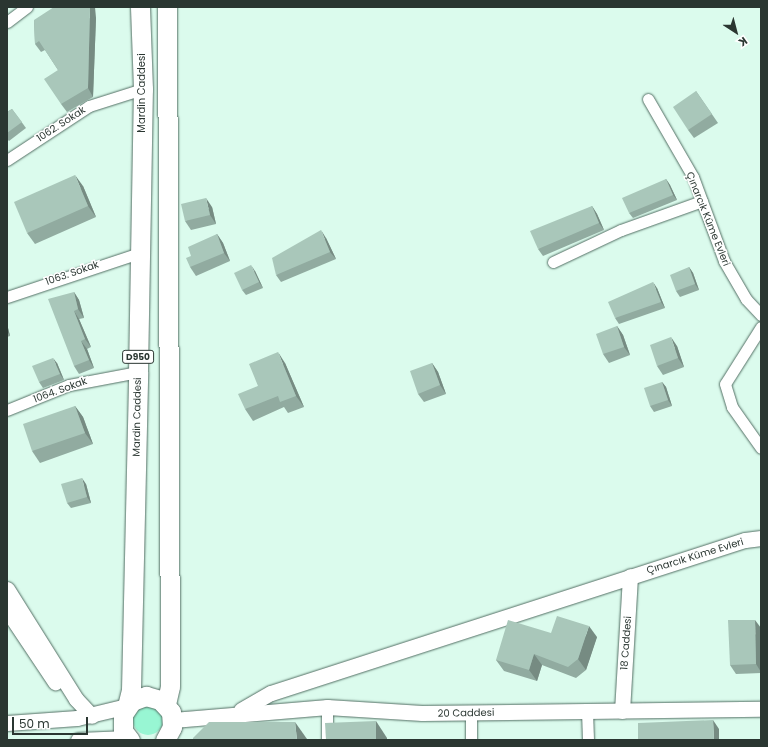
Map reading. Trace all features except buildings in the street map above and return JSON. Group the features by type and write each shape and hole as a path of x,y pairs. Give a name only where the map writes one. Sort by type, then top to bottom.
{"highway":[{"name":"Mardin Caddesi","path":"129,739 122,722 131,690 143,89 140,7"},
{"name":"D950","path":"167,7 169,728"},
{"path":"127,706 146,696 169,728"}],"street":[{"path":"7,22 27,7"},
{"name":"1062. Sokak","path":"7,160 89,106 143,89"},
{"name":"Çınarcık Küme Evleri","path":"648,99 693,177 724,261 746,299 761,315"},
{"path":"553,262 621,230 702,201"},
{"name":"1063. Sokak","path":"7,297 139,252"},
{"path":"761,327 725,384 732,407 761,448"},
{"name":"1064. Sokak","path":"7,409 69,385 138,372"},
{"name":"Çınarcık Küme Evleri","path":"237,712 272,693 630,576 761,538"},
{"name":"18 Caddesi","path":"622,711 630,576"},
{"path":"7,589 76,699 85,717"},
{"path":"7,610 85,717"},
{"path":"7,723 85,717 127,706"},
{"path":"327,707 327,740"},
{"name":"20 Caddesi","path":"169,728 237,712 327,707 471,712 761,709"},
{"path":"587,711 588,740"},
{"path":"471,712 471,740"},
{"path":"78,740 129,739"}],"green space":[{"path":"148,705 159,709 163,720 159,731 148,735 137,731 133,720 137,709"}]}
